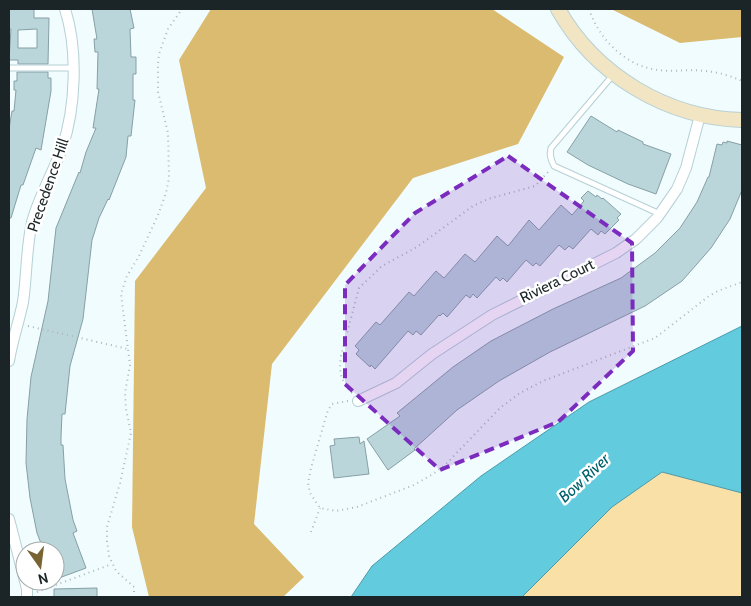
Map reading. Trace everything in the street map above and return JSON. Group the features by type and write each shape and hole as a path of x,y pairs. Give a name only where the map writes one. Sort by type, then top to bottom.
{"street":[{"name":"Precedence Hill","path":"9,361 23,301 28,243 33,221 40,198 62,148 68,125 73,68 72,42 65,9"},
{"path":"558,9 573,34 585,48 614,74 648,96 700,115 742,120"},
{"name":"Riviera Court","path":"358,400 390,386 447,343 492,315 616,252 636,239 661,214 681,180 690,155 700,115"},
{"path":"9,519 27,596"}],"lane":[{"path":"9,68 73,68"},
{"path":"614,74 551,148 549,153 554,166 661,214"}],"path":[{"path":"134,597 134,587 116,571 112,564 109,556 107,527 120,483 131,433 125,400 130,365 121,304 123,285 139,256 166,193 169,178 168,133 158,92 159,54 168,29 182,9"},
{"path":"589,9 596,26 607,41 616,50 634,62 658,70 713,72 742,81"},
{"path":"358,400 342,380 340,364 358,288 382,266 417,247 473,206 488,199 535,186 554,166"},
{"path":"358,400 336,402 328,410 308,483 310,493 320,508 336,511 356,507 414,485 446,464 500,408 520,393 543,381 655,338 709,296 742,282"},
{"path":"28,326 128,349"},
{"path":"311,532 320,508"},
{"path":"27,596 112,564"}],"highlighted area":[{"path":"508,156 632,243 633,351 558,422 440,470 345,384 345,285 415,213"}],"shaded area":[{"path":"211,9 492,9 564,57 518,144 413,178 272,364 254,524 304,577 283,597 149,597 132,527 135,281 206,188 179,60"},
{"path":"611,9 742,9 742,37 680,43"},
{"path":"662,472 742,493 742,597 522,597 612,507"}],"water":[{"name":"Bow River","path":"742,326 742,493 662,472 612,507 522,597 351,597 372,566 481,476 589,402"}],"building":[{"path":"9,9 34,9 34,18 49,18 48,64 18,64 18,60 9,60 11,29 9,29","holes":["37,29 37,48 18,48 18,30"]},
{"path":"92,9 130,9 134,28 130,29 131,57 136,57 136,74 133,74 133,100 135,100 131,136 128,136 126,157 109,200 99,218 92,240 83,319 70,366 65,414 62,414 61,445 63,445 65,479 77,531 73,533 86,568 65,576 65,541 40,541 37,533 26,463 27,419 31,377 48,301 56,228 80,173 96,128 93,128 99,89 97,89 98,52 95,52 94,39 97,39"},
{"path":"17,72 48,72 48,78 51,78 51,91 41,150 36,148 23,185 21,185 11,218 9,218 9,129 12,111 14,111 16,90 14,90 14,81 17,81"},
{"path":"591,116 617,132 618,130 643,142 643,144 671,154 656,194 628,184 588,165 567,152"},
{"path":"727,141 742,145 742,190 730,219 711,248 682,281 645,306 550,352 499,381 457,410 415,450 388,470 367,439 400,416 397,413 453,367 491,341 553,309 621,278 655,253 680,228 697,202 709,177 717,144 722,145 723,142 727,143"},
{"path":"588,191 596,197 597,195 603,198 621,214 617,218 619,220 605,234 601,231 598,235 591,229 573,249 569,246 565,250 559,245 540,266 536,263 533,266 526,260 507,282 503,278 500,281 496,277 477,298 473,294 470,298 466,295 447,317 443,313 439,315 421,335 416,331 413,335 408,331 375,369 371,365 370,367 356,354 359,350 355,346 376,322 380,325 409,292 414,296 436,271 444,278 465,254 475,262 497,236 508,246 529,220 539,230 561,205 572,215 584,201 581,198"},
{"path":"359,437 360,444 364,441 369,474 334,478 330,446 335,445 334,439"},
{"path":"97,588 97,597 54,597 54,591 65,591 65,589"}]}
